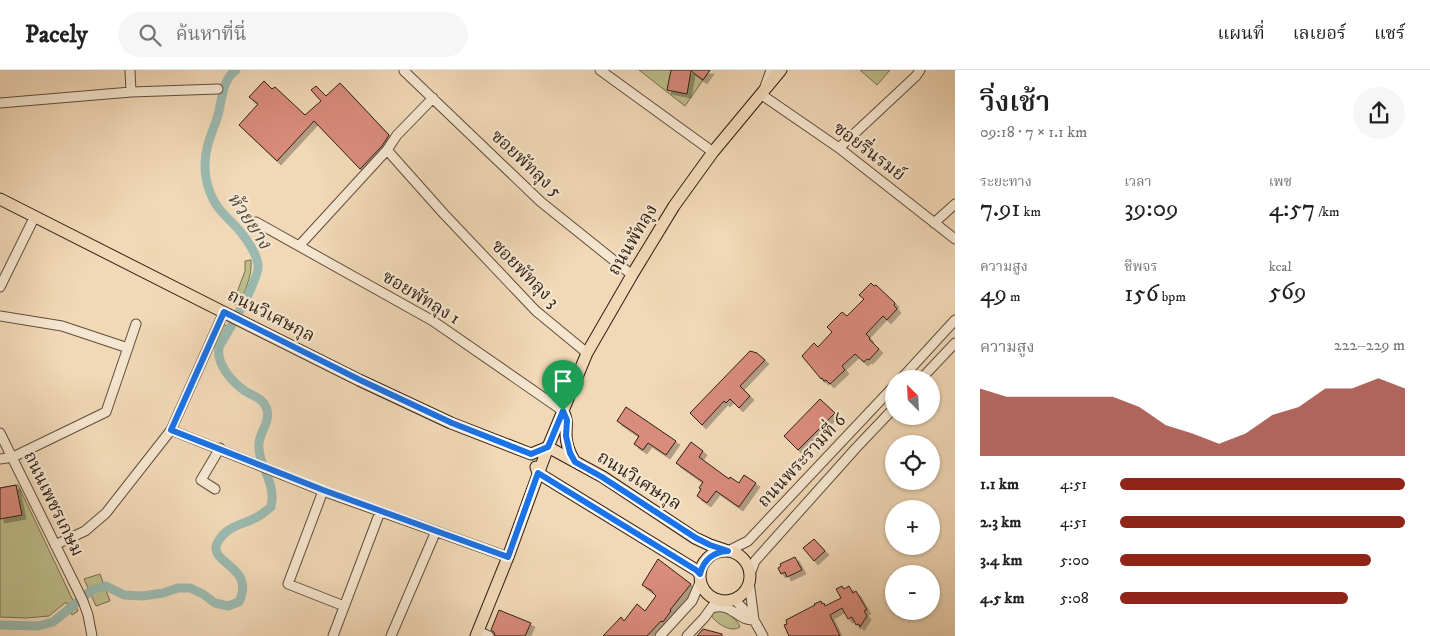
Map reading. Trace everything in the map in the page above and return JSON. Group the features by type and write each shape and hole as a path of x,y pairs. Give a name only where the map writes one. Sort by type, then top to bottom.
{"main road":[{"name":"ถนนพัทลุง","path":"481,634 538,473 587,353 674,206 713,152 781,70"},
{"name":"ถนนวิเศษกุล","path":"0,199 247,324 452,423 531,454"},
{"path":"563,411 567,420 566,436 570,453 575,462"},
{"name":"ถนนวิเศษกุล","path":"548,447 602,477 696,538 728,551"},
{"path":"548,447 531,454 538,473 696,570 701,577 705,590 715,603 734,599 741,594 746,588 750,577 748,565 743,558 736,553 728,551 713,554 706,560 702,567 701,577"}],"street":[{"path":"130,70 131,92"},
{"path":"600,70 713,152"},
{"path":"762,95 771,70"},
{"path":"838,148 916,76 920,70"},
{"name":"ซอยพัทลุง 5","path":"404,71 541,202 632,275"},
{"path":"0,103 131,92 218,89"},
{"name":"ซอยรื่นรมย์","path":"762,95 838,148 955,239"},
{"path":"299,246 387,150 397,134 433,98"},
{"name":"ซอยพัทลุง 3","path":"387,150 444,214 536,311 587,353"},
{"path":"934,222 955,204"},
{"path":"0,287 35,216"},
{"name":"ซอยพัทลุง 1","path":"256,222 432,321 563,411"},
{"path":"55,545 85,531 106,513 171,430 224,312"},
{"path":"0,316 62,326 128,348"},
{"path":"909,370 955,320"},
{"path":"0,459 13,457 106,412 136,324"},
{"path":"930,370 955,343"},
{"name":"ถนนพระรามที่ 6","path":"728,551 748,541 885,396"},
{"name":"ถนนพระรามที่ 6","path":"750,577 755,561 885,417"},
{"path":"171,430 380,512 508,557"},
{"name":"ถนนเพชรเกษม","path":"0,433 83,601 92,636"},
{"path":"215,489 202,480 220,448"},
{"path":"323,490 288,584 344,606"},
{"path":"333,636 380,512"},
{"path":"391,636 436,531"},
{"path":"660,636 692,601 701,577"},
{"path":"750,577 754,620"},
{"path":"734,599 754,620 763,636"},
{"path":"687,636 715,603 732,610 744,618 754,620"}],"green space":[{"path":"639,70 710,70 685,106"},
{"path":"860,70 890,70 877,85"},
{"path":"251,260 250,275 242,298 251,303 247,310 233,303 245,271 245,261"},
{"path":"223,324 233,329 231,333 225,331 217,348 212,346"},
{"path":"18,485 78,611 72,615 66,602 49,616 26,618 0,617 0,488"},
{"path":"100,574 110,601 96,606 84,579"},
{"path":"719,610 734,618 740,627 733,629 724,627 717,622 711,615 712,612"}],"building":[{"path":"671,70 710,70 703,80 691,71 687,94 667,90"},
{"path":"264,81 272,89 275,87 305,115 321,101 311,90 316,86 326,96 340,83 389,135 382,146 360,169 314,121 277,161 239,125 258,104 249,97"},
{"path":"871,283 874,286 876,285 895,303 894,305 897,309 887,320 883,316 866,334 879,349 869,360 867,359 864,362 855,354 842,366 845,370 830,384 826,380 821,379 802,356 814,343 818,347 832,332 827,327 842,312 847,316 864,299 859,295"},
{"path":"750,351 757,353 765,360 740,386 750,396 739,408 730,399 726,403 724,401 702,425 690,413"},
{"path":"820,399 835,413 798,450 784,436"},
{"path":"626,407 676,441 666,455 648,443 643,450 634,444 639,436 617,421"},
{"path":"691,442 703,451 699,457 729,479 730,477 739,483 744,475 756,483 739,507 716,491 707,503 697,496 703,482 676,463"},
{"path":"16,485 22,515 0,519 0,488"},
{"path":"814,539 825,551 814,561 803,548"},
{"path":"795,557 802,570 787,577 785,572 781,574 778,568 781,566 780,564"},
{"path":"658,559 691,584 663,622 661,621 647,636 603,636 621,617 624,621 637,604 645,611 656,596 642,585"},
{"path":"842,586 844,589 849,586 853,593 856,591 867,610 864,611 867,616 860,627 859,624 856,625 852,617 848,619 842,608 830,615 840,636 789,636 784,625 787,624 786,620 821,601 825,606 841,598 836,589"},
{"path":"499,610 531,623 525,636 495,636 491,630"},
{"path":"703,629 722,634 722,636 697,636"}],"waterway":[{"name":"ห้วยยาง","path":"0,625 38,626 53,622 92,590 106,586 124,595 143,596 163,593 178,588 190,588 203,594 215,603 228,606 239,602 243,589 241,580 236,572 218,554 216,548 219,540 228,530 256,518 271,507 272,498 270,482 259,450 260,439 268,416 266,407 260,399 245,391 230,378 222,366 219,353 219,347 254,282 258,265 248,242 213,199 207,184 205,168 206,152 225,85 231,74 236,70"}],"route":[{"path":"224,312 360,380 452,423 531,454 548,447 563,411 567,420 566,436 570,453 575,462 602,477 696,538 728,551 713,554 706,560 700,574 538,473 508,557 380,512 171,430 224,312"}]}
